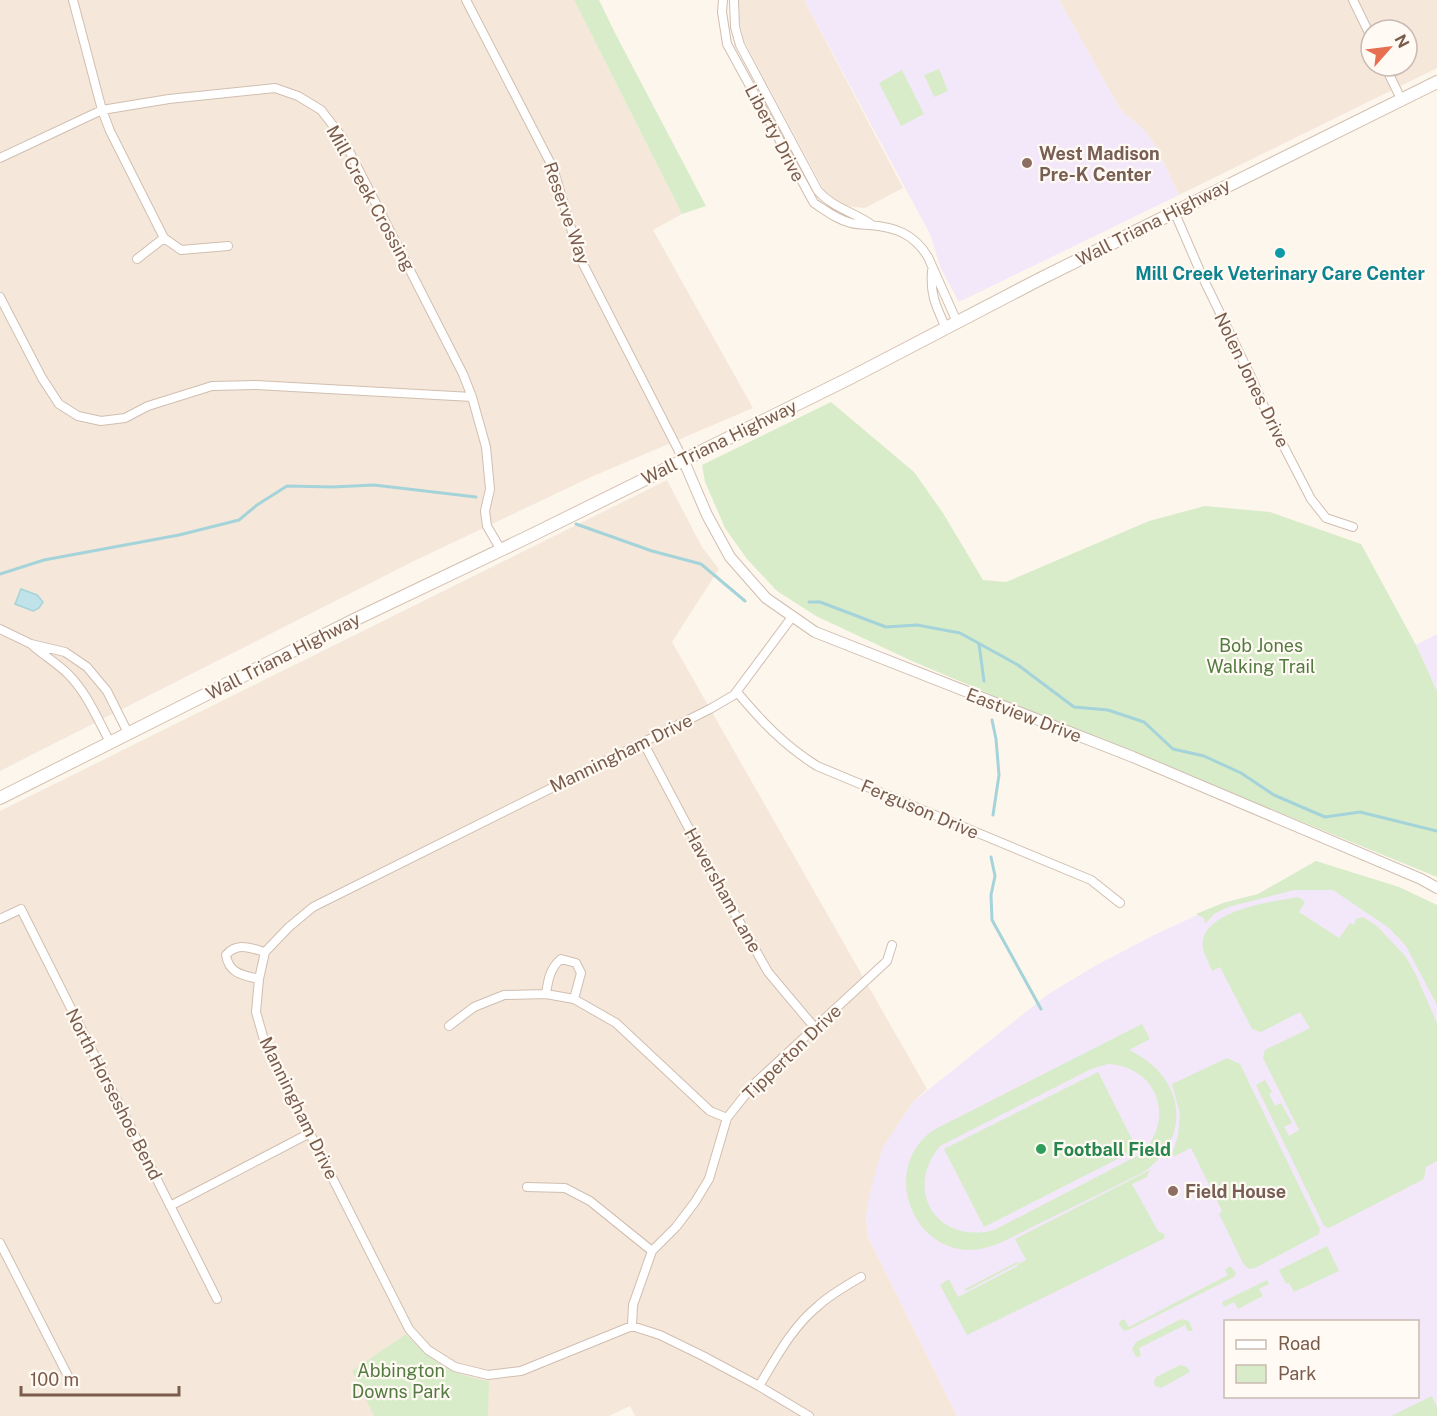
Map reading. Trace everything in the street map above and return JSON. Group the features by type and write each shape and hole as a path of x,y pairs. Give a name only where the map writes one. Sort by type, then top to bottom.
{"main road":[{"name":"Wall Triana Highway","path":"0,798 354,620 850,378 1174,212 1437,82"}],"street":[{"path":"73,0 102,110 110,131 164,238 181,250 228,246"},
{"name":"Reserve Way","path":"466,0 554,168 580,258 683,459"},
{"name":"Liberty Drive","path":"723,0 722,12 727,44 809,196 814,203 838,219 852,224 873,225 910,236 922,248 933,271 931,288 933,299 951,325"},
{"name":"Liberty Drive","path":"734,0 735,27 740,45 818,191 834,205 873,225"},
{"path":"1353,0 1362,18"},
{"path":"1391,78 1401,99"},
{"name":"Mill Creek Crossing","path":"0,158 102,110 169,99 275,88 298,96 321,110 342,137 463,374 486,447 490,489 485,511 487,526 501,550"},
{"name":"Nolen Jones Drive","path":"1174,212 1268,416 1311,499 1326,518 1353,527"},
{"path":"137,259 164,238"},
{"path":"0,297 42,378 59,404 78,416 101,421 125,418 148,406 212,387 256,385 472,397"},
{"name":"Eastview Drive","path":"683,459 707,515 730,557 766,598 815,632 1133,757 1410,874 1437,888"},
{"name":"Manningham Drive","path":"632,1326 521,1371 488,1375 455,1367 429,1350 409,1329 266,1047 256,1012 265,952 289,927 314,907 710,709 737,692 792,617"},
{"path":"0,629 31,644 65,652 87,667 107,691 128,733"},
{"path":"31,644 66,672 80,688 110,742"},
{"name":"Ferguson Drive","path":"737,692 763,724 792,751 817,766 1091,880 1120,903"},
{"name":"Haversham Lane","path":"643,742 768,972 815,1028"},
{"name":"North Horseshoe Bend","path":"0,920 21,909 217,1299"},
{"name":"Tipperton Drive","path":"632,1326 633,1305 652,1251 676,1227 710,1179 727,1118 753,1085 887,961 892,945"},
{"path":"260,979 233,972 227,964 226,955 232,948 242,946 265,952"},
{"path":"546,994 554,965 561,959 568,960 576,963 581,973 574,999"},
{"path":"449,1026 474,1006 504,995 546,994 574,999 616,1023 710,1111 727,1118"},
{"path":"170,1206 310,1133"},
{"path":"527,1187 565,1188 590,1201 652,1251"},
{"path":"0,1243 3,1255 68,1376"},
{"path":"759,1386 789,1338 816,1307 861,1277"},
{"path":"632,1326 660,1335 759,1386 808,1416"}],"shaded area":[{"path":"0,0 574,0 682,214 653,230 753,408 591,477 414,561 0,771"},
{"path":"739,0 804,0 903,188 865,208 845,206 825,192 744,41 738,16"},
{"name":"West Madison Pre-K Center","path":"804,0 1059,0 1120,109 1146,132 1157,149 1179,195 959,302 941,269 930,234"},
{"path":"1059,0 1437,0 1437,68 1419,77 1419,18 1359,18 1359,78 1417,78 1179,195 1157,149 1146,132 1120,109"},
{"path":"667,480 702,547 719,569 672,642 927,1089 913,1102 899,1125 866,1216 868,1237 957,1416 635,1416 630,1406 609,1416 0,1416 0,811"},
{"path":"1437,634 1437,691 1416,645"},
{"path":"1316,861 1397,890 1437,909 1437,1416 957,1416 868,1237 866,1216 869,1196 882,1149 913,1102 1047,995 1093,967 1154,935 1223,903 1258,894"}],"green space":[{"path":"574,0 599,0 706,206 682,214"},
{"path":"939,69 948,91 934,97 924,75"},
{"path":"902,70 924,114 901,126 879,83"},
{"name":"Bob Jones Walking Trail","path":"831,402 914,472 943,513 983,580 1006,582 1149,521 1205,506 1270,512 1361,544 1416,645 1437,691 1437,877 912,661 816,616 777,591 747,559 725,528 705,482 702,465"},
{"path":"1316,861 1399,887 1437,905 1437,1005 1406,946 1389,928 1333,890 1294,890 1228,907 1214,914 1205,924 1204,918 1196,914 1223,903 1258,894"},
{"path":"1299,897 1305,902 1299,912 1339,938 1350,923 1354,925 1356,919 1363,917 1377,926 1406,957 1437,1023 1437,1161 1426,1167 1424,1179 1329,1228 1324,1226 1256,1085 1265,1080 1272,1092 1269,1094 1275,1106 1281,1103 1292,1123 1284,1127 1289,1136 1299,1130 1263,1058 1265,1050 1310,1028 1300,1012 1261,1032 1252,1029 1220,967 1212,971 1203,949 1204,936 1212,925 1224,917 1256,905"},
{"path":"1142,1024 1150,1039 1129,1050 1147,1061 1162,1075 1171,1090 1176,1107 1176,1124 1170,1141 1160,1157 1144,1172 1000,1243 984,1248 969,1250 950,1247 934,1238 921,1225 912,1210 907,1192 907,1174 911,1156 925,1137 934,1130","holes":["1108,1064 1125,1067 1139,1074 1150,1085 1159,1111 1158,1126 1152,1140 1141,1154 994,1230 974,1233 956,1230 942,1222 932,1210 926,1196 925,1180 929,1163 940,1146 1091,1069"]},
{"path":"1227,1058 1240,1064 1320,1229 1319,1234 1249,1269 1244,1265 1219,1214 1222,1211 1191,1148 1175,1156 1172,1155 1178,1136 1180,1114 1172,1084"},
{"name":"Football Field","path":"1098,1072 1137,1149 984,1227 944,1149"},
{"path":"1150,1170 1147,1177 1132,1184 1158,1231 1164,1234 1165,1238 967,1335 940,1285 949,1279 958,1297 1018,1266 1017,1264 966,1291 965,1289 1017,1262 1018,1264 1026,1260 1015,1239"},
{"path":"1327,1246 1339,1271 1294,1292 1289,1283 1286,1284 1279,1270"},
{"path":"1230,1266 1236,1273 1234,1277 1128,1330 1124,1331 1119,1324 1124,1319 1129,1327 1228,1275 1225,1270"},
{"path":"1267,1280 1269,1284 1259,1289 1263,1296 1238,1309 1234,1302 1224,1307 1222,1302"},
{"path":"1181,1319 1189,1321 1193,1331 1188,1331 1185,1325 1139,1348 1141,1356 1136,1357 1132,1349 1136,1342"},
{"name":"Abbington Downs Park","path":"406,1334 433,1360 443,1366 464,1375 489,1381 488,1416 374,1416 352,1371"},
{"path":"1180,1365 1187,1367 1190,1372 1161,1388 1155,1386 1156,1377"},
{"path":"1432,1396 1437,1407 1437,1416 1391,1416"}],"water":[{"path":"21,589 37,595 43,602 39,608 33,611 15,604"}],"waterway":[{"path":"0,574 44,560 179,535 239,520 257,505 287,486 374,485 476,497"},
{"path":"576,524 652,551 701,564 745,601"},
{"path":"809,602 820,602 886,627 917,625 960,633 1018,665 1074,707 1108,710 1144,722 1173,749 1204,756 1241,773 1274,795 1325,817 1360,812 1437,831"},
{"path":"979,644 984,681"},
{"path":"992,720 999,775 993,815"},
{"path":"991,857 995,876 991,895 992,920 1041,1009"}],"place":[{"name":"West Madison Pre-K Center","path":"1027,163"},
{"name":"Mill Creek Veterinary Care Center","path":"1280,253"},
{"name":"Football Field","path":"1041,1149"},
{"name":"Field House","path":"1173,1191"}]}
